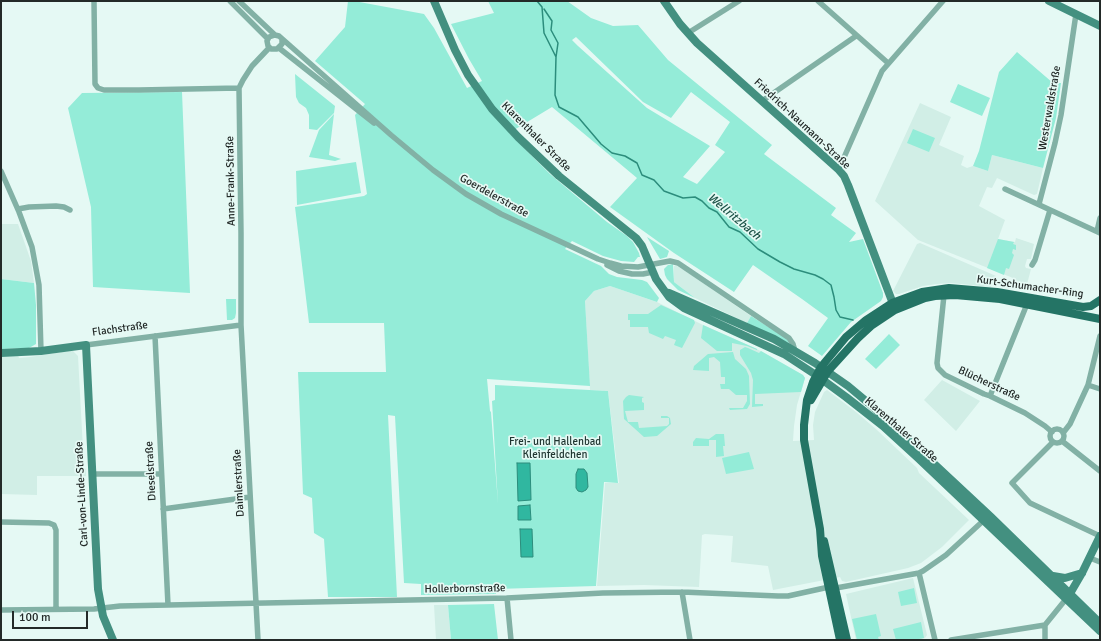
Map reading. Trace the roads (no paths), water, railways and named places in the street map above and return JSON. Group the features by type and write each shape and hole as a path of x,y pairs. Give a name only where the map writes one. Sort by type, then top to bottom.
{"main road":[{"name":"Klarenthaler Straße","path":"434,1 455,50 468,75 492,109 518,137 559,176 636,238 641,244 660,286 672,299 684,308 772,349 819,377 882,426 983,520 1100,623"},
{"name":"Friedrich-Naumann-Straße","path":"664,1 688,33 838,169 848,185 894,307"},
{"path":"1049,1 1100,26"},
{"name":"Klarenthaler Straße","path":"660,286 674,296 695,303 760,332 795,351 848,386 872,406 1053,576 1068,596 1100,632"},
{"name":"Kurt-Schumacher-Ring","path":"894,307 922,292 950,288 1009,294 1078,307 1091,306 1100,300"},
{"name":"Kurt-Schumacher-Ring","path":"840,640 826,545 820,529 805,449 804,433 808,394 836,348 857,327 880,310 925,298 944,295 986,298 1027,304 1100,319"},
{"name":"Flachstraße","path":"1,353 41,351 86,345"},
{"name":"Carl-von-Linde-Straße","path":"86,345 97,579 101,608 113,640"},
{"path":"1068,596 1090,558 1100,536"},
{"path":"1053,576 1065,578 1082,573"},
{"name":"Kurt-Schumacher-Ring","path":"832,588 847,640"}],"street":[{"path":"94,1 95,84 98,88 104,90 239,88 250,69 269,48"},
{"path":"230,1 268,39 267,43 269,48"},
{"name":"Goerdelerstraße","path":"239,1 275,35 279,36 359,105 391,135 433,170 466,194 501,214 598,259 612,268 625,272 643,274 651,269"},
{"path":"688,33 738,1"},
{"path":"818,1 888,63"},
{"path":"838,169 882,71 943,1"},
{"name":"Westerwaldstraße","path":"1039,204 1061,115 1076,14"},
{"path":"268,39 275,35"},
{"path":"762,101 856,36"},
{"path":"269,48 273,50 279,48 282,44 282,40"},
{"name":"Goerdelerstraße","path":"279,48 309,70 356,110 391,135"},
{"name":"Anne-Frank-Straße","path":"239,88 241,325"},
{"path":"1,171 18,210 32,248 39,285 41,351"},
{"path":"1005,189 1098,232 1100,218"},
{"path":"18,210 29,207 56,206 64,207 70,210"},
{"path":"1032,265 1035,260 1050,210"},
{"name":"Klarenthaler Straße","path":"651,269 670,261 678,263 789,338 794,344 795,351"},
{"name":"Blücherstraße","path":"944,295 937,363 938,368 945,375 1024,413 1052,432"},
{"path":"990,396 1027,304"},
{"name":"Flachstraße","path":"86,345 241,325"},
{"name":"Daimlerstraße","path":"241,325 258,640"},
{"name":"Dieselstraße","path":"155,336 168,605"},
{"path":"1062,441 1064,436 1063,433 1070,424 1088,385 1100,336"},
{"path":"1088,385 1100,389"},
{"path":"1053,442 1050,438 1052,432 1058,430 1063,433"},
{"path":"1062,441 1056,443 1053,442 1012,484 1030,504 1100,536"},
{"path":"1062,441 1100,471"},
{"path":"92,474 161,474"},
{"path":"163,509 250,497"},
{"path":"935,640 918,573 946,555 983,520 994,520"},
{"path":"1,522 49,523 54,525 56,530 56,609"},
{"path":"1090,558 1100,562"},
{"name":"Hollerbornstraße","path":"1,610 507,598 596,593 682,592 778,596 918,573"},
{"path":"682,592 690,640"},
{"path":"951,640 1044,625 1068,596"},
{"path":"507,598 510,640"},
{"path":"1044,625 1045,640"}],"waterway":[{"name":"Wellritzbach","path":"537,1 542,7 544,33 556,57 555,95 559,107 578,117 601,144 612,153 625,156 637,163 642,175 654,180 664,191 683,198 695,197 709,208 717,212 729,227 740,232 758,249 794,269 823,279 831,285 836,310 840,317 853,320"},
{"name":"Wellritzbach","path":"544,9 552,21 551,30 558,43 556,57"}],"park label":[{"name":"Frei- und Hallenbad Kleinfeldchen","path":"555,448"}]}
